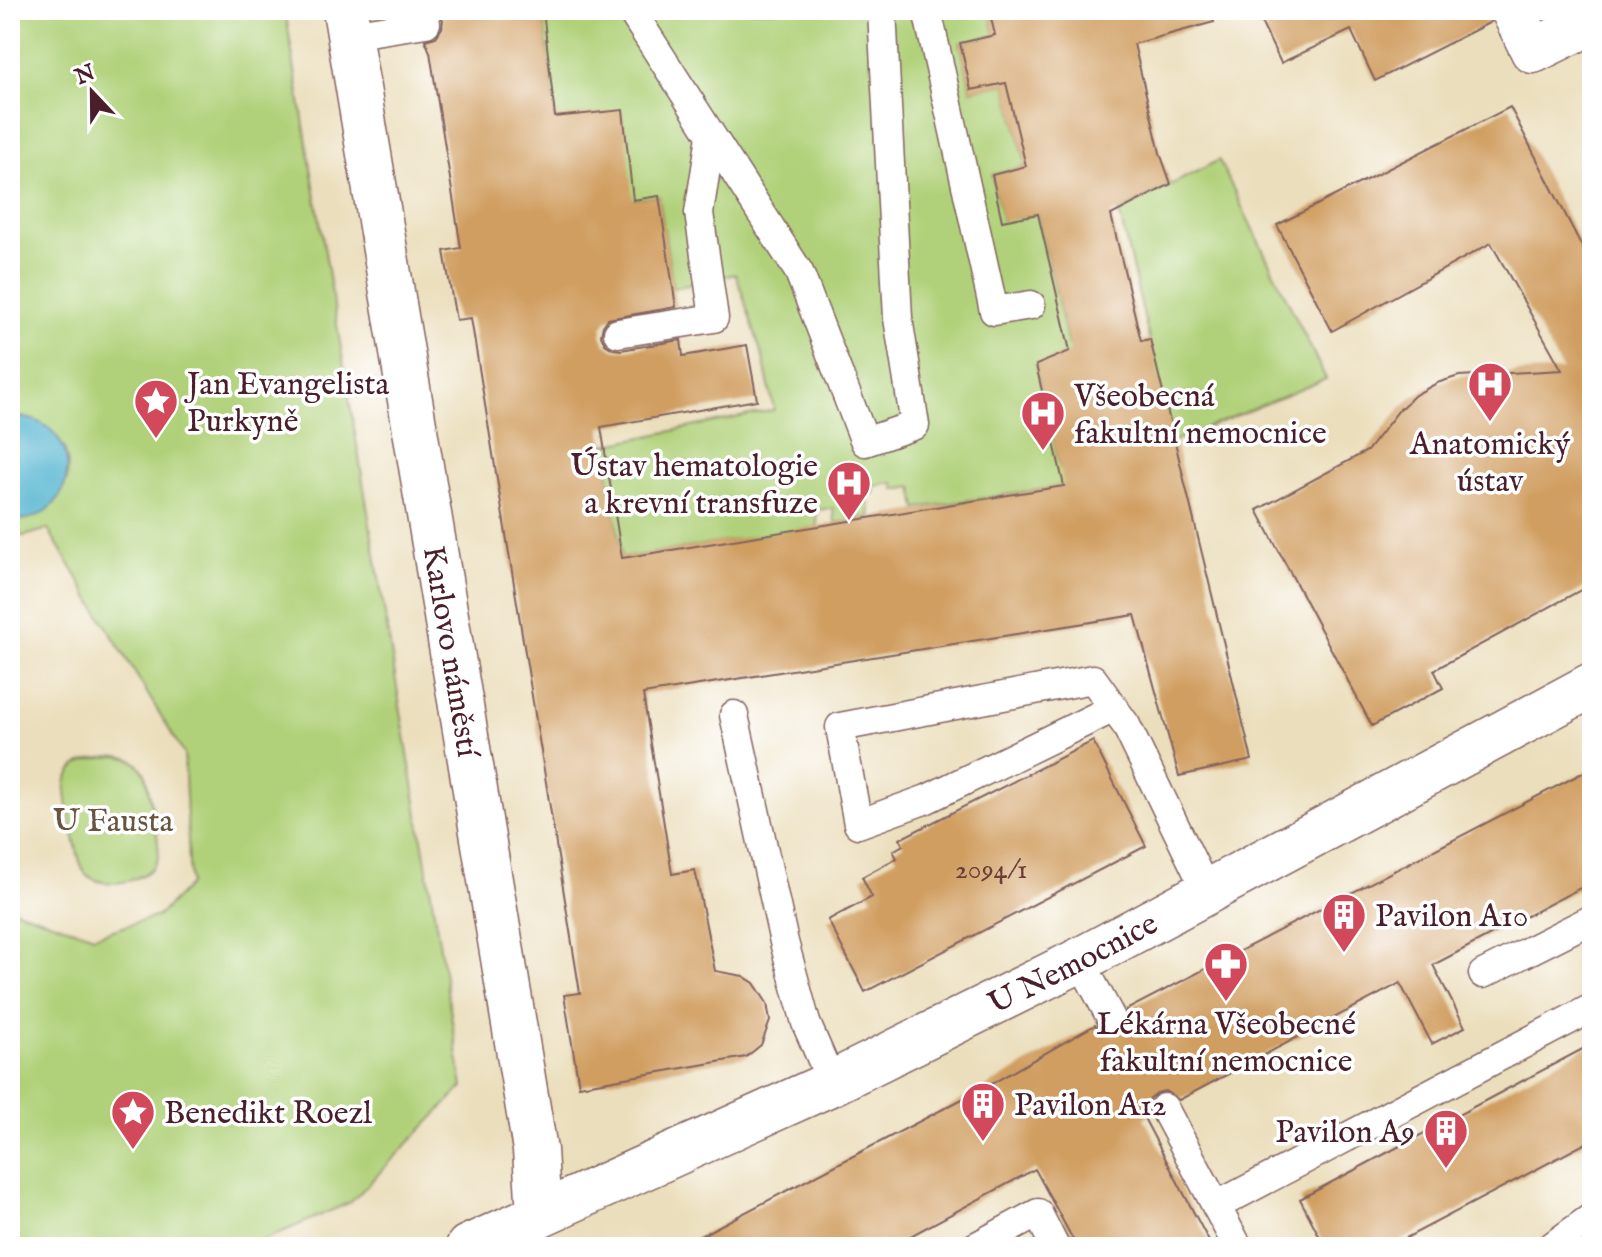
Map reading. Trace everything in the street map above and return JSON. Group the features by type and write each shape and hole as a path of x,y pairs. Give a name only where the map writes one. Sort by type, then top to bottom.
{"street":[{"path":"1513,10 1533,51 1592,22"},
{"name":"Karlovo náměstí","path":"347,22 535,1150 539,1215"},
{"name":"U Nemocnice","path":"539,1215 832,1083 1080,960 1592,685"},
{"path":"468,1247 539,1215"}],"lane":[{"path":"631,10 799,272 865,442 915,425 898,318 882,10"},
{"path":"927,10 994,311 1031,305"},
{"path":"347,22 426,23"},
{"path":"618,333 714,318 699,213 711,136"},
{"path":"1114,708 927,799 858,824 840,727 1093,679 1114,708 1126,725 1207,892"},
{"path":"734,715 791,969 806,1023 832,1083"},
{"path":"1483,974 1592,919"},
{"path":"1080,960 1111,1018"},
{"path":"1216,1206 1592,1008"},
{"path":"1164,1108 1238,1247"},
{"path":"975,1247 1038,1213 1055,1247"},
{"path":"1551,1247 1592,1217"}],"green space":[{"path":"10,10 285,10 463,1087 351,1202 248,1247 10,1247 10,908 94,936 158,916 190,884 184,754 48,529 25,536 10,535 10,520 21,520 67,480 68,463 64,447 23,417 10,417"},
{"path":"543,10 989,10 995,35 960,43 971,90 1006,83 1026,166 992,175 1002,220 1038,214 1068,345 1083,353 1036,365 1060,468 1173,440 1119,211 1219,160 1326,379 1174,441 1118,478 917,508 913,487 895,490 894,483 874,486 875,493 867,495 871,516 858,520 835,523 833,508 816,510 818,527 622,558 604,445 774,410 763,358 736,274 673,288 659,196 600,204 555,117"},
{"name":"U Fausta","path":"116,756 133,760 145,773 159,852 153,867 145,873 113,883 92,879 82,867 72,829 66,783 79,764"}],"water":[{"path":"10,417 35,421 53,433 64,450 67,469 63,489 52,506 34,517 10,520"}],"building":[{"path":"436,10 543,10 555,117 623,110 633,200 659,196 676,307 608,319 601,335 605,344 621,350 681,340 683,356 747,345 757,400 601,427 622,558 1064,486 1036,365 1070,351 1038,214 1002,221 992,175 1026,166 1006,83 971,90 960,43 995,35 989,10 1212,10 1214,22 1134,44 1160,153 1171,184 1111,215 1141,341 1150,339 1252,760 1179,776 1135,615 643,694 672,874 695,870 715,971 743,976 754,983 767,1003 770,1021 761,1045 746,1057 579,1086 564,995 580,993 471,318 456,320 444,251 461,248 430,52 425,40 436,37 442,28 443,20"},
{"path":"1255,10 1488,10 1491,22 1375,81 1351,30 1281,63"},
{"name":"Anatomický ústav","path":"1510,107 1592,266 1592,584 1434,670 1443,688 1372,726 1257,510 1367,451 1399,410 1415,395 1437,383 1459,376 1562,370 1491,243 1332,331 1277,225"},
{"path":"1093,741 1146,846 865,992 828,920 872,897 862,877 897,858 893,851 903,845 900,839"},
{"path":"1592,768 1592,882 1433,965 1465,1027 1432,1044 1400,983 1179,1100 1165,1091 1150,1098 1147,1107 1149,1116 1144,1118 1212,1247 1077,1247 1035,1169 890,1247 679,1247 991,1084 1095,1025 1103,1033 1120,1033 1128,1019 1126,1010"},
{"name":"Pavilon A9","path":"1592,1044 1592,1140 1389,1247 1325,1247 1300,1199"}],"place":[{"name":"Anatomický ústav","path":"1490,423"},
{"name":"Jan Evangelista Purkyně","path":"156,440"},
{"name":"Všeobecná fakultní nemocnice","path":"1043,452"},
{"name":"Ústav hematologie a krevní transfuze","path":"849,522"},
{"name":"Pavilon A10","path":"1344,954"},
{"name":"Lékárna Všeobecné fakultní nemocnice","path":"1226,1003"},
{"name":"Pavilon A12","path":"983,1143"},
{"name":"Benedikt Roezl","path":"133,1151"},
{"name":"Pavilon A9","path":"1446,1170"}]}
